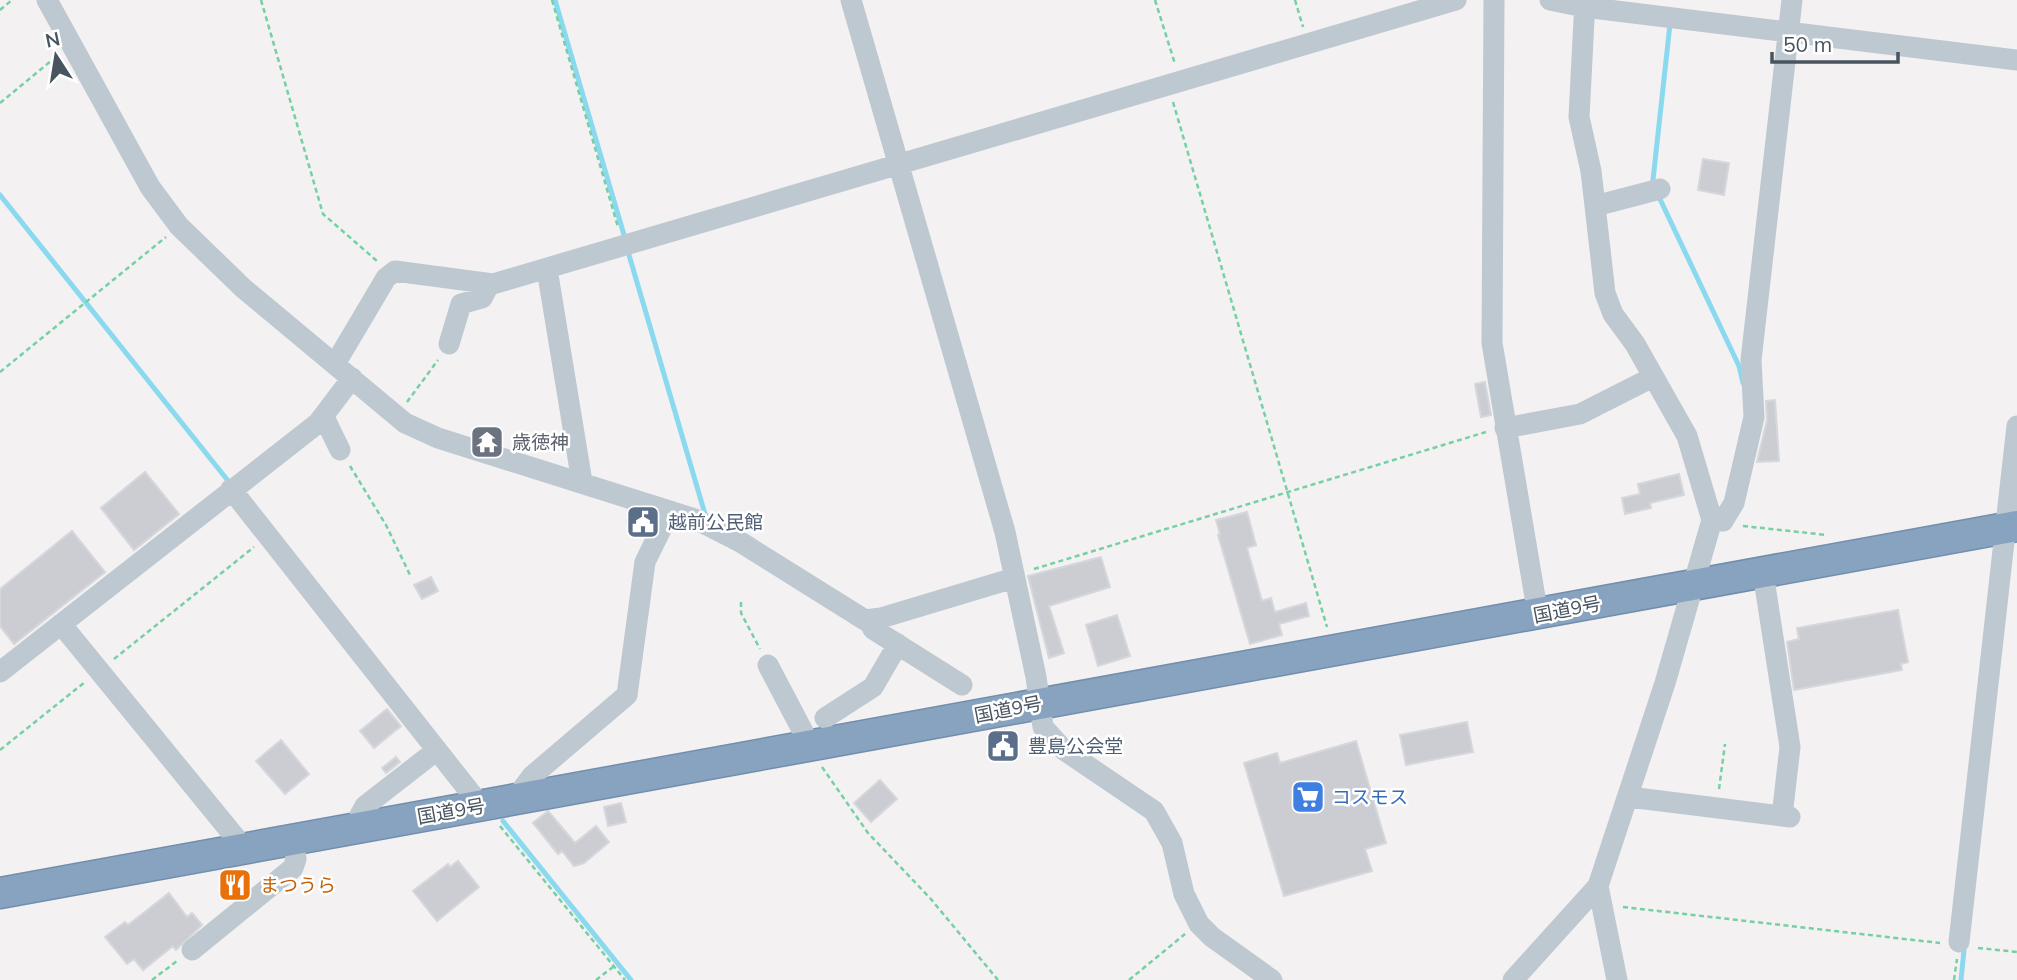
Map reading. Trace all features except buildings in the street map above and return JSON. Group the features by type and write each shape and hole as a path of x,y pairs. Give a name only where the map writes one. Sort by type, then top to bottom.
{"highway":[{"name":"国道9号","path":"0,893 2011,528"}],"street":[{"path":"47,0 150,187 179,226 243,288 396,416 438,438 695,519 742,543 854,616 869,621 1014,577"},
{"path":"852,0 1005,532 1036,677 1043,727 1064,750 1144,803 1161,819 1172,844 1184,894 1199,924 1212,937 1272,980"},
{"path":"335,365 391,273 409,271 489,285 1456,0"},
{"path":"1494,0 1492,343 1538,615"},
{"path":"1550,0 1788,33 2017,60"},
{"path":"1617,980 1600,895 1692,586 1717,521 1734,503 1754,418 1751,360 1792,0"},
{"path":"1584,4 1580,117 1608,304 1687,436 1717,521"},
{"path":"1595,206 1660,189"},
{"path":"547,269 582,482"},
{"path":"449,344 461,304 482,298 489,285"},
{"path":"1505,428 1580,414 1653,377"},
{"path":"0,672 324,417 352,378"},
{"path":"324,417 340,450"},
{"path":"1958,944 2011,528 2017,426"},
{"path":"231,489 481,806"},
{"path":"524,798 523,788 532,776 627,695 645,562 670,511"},
{"path":"1629,797 1786,816 1790,747 1763,573"},
{"path":"869,621 871,627 962,685"},
{"path":"61,624 244,848"},
{"path":"825,718 873,687 898,644"},
{"path":"768,665 810,745"},
{"path":"360,827 360,814 365,806 437,750"},
{"path":"192,950 293,868 296,859 293,839"},
{"path":"1513,980 1600,895"}],"path":[{"path":"0,10 12,0"},
{"path":"261,0 323,214 391,273"},
{"path":"552,0 624,247"},
{"path":"1156,0 1174,84 1327,628"},
{"path":"1295,0 1308,44"},
{"path":"0,103 71,44"},
{"path":"0,372 179,226"},
{"path":"396,416 449,344"},
{"path":"1014,577 1505,428"},
{"path":"340,450 386,525 411,577"},
{"path":"1717,521 1839,537"},
{"path":"0,750 268,536"},
{"path":"741,602 741,612 768,665"},
{"path":"1717,807 1725,744"},
{"path":"810,745 833,787 868,833 930,898 998,980"},
{"path":"481,806 625,980"},
{"path":"1600,895 2017,952"},
{"path":"1129,980 1199,924"},
{"path":"152,980 192,950"},
{"path":"596,980 613,966"}],"waterway":[{"path":"555,0 624,235"},
{"path":"1653,180 1670,24"},
{"path":"0,195 229,482"},
{"path":"1659,197 1739,366 1743,383"},
{"path":"629,255 705,514"},
{"path":"503,821 631,980"},
{"path":"1961,980 1964,950"}],"place":[{"name":"歳徳神","path":"487,442"},
{"name":"越前公民館","path":"643,522"},
{"name":"豊島公会堂","path":"1003,746"},
{"name":"コスモス","path":"1308,797"},
{"name":"まつうら","path":"235,885"}]}
